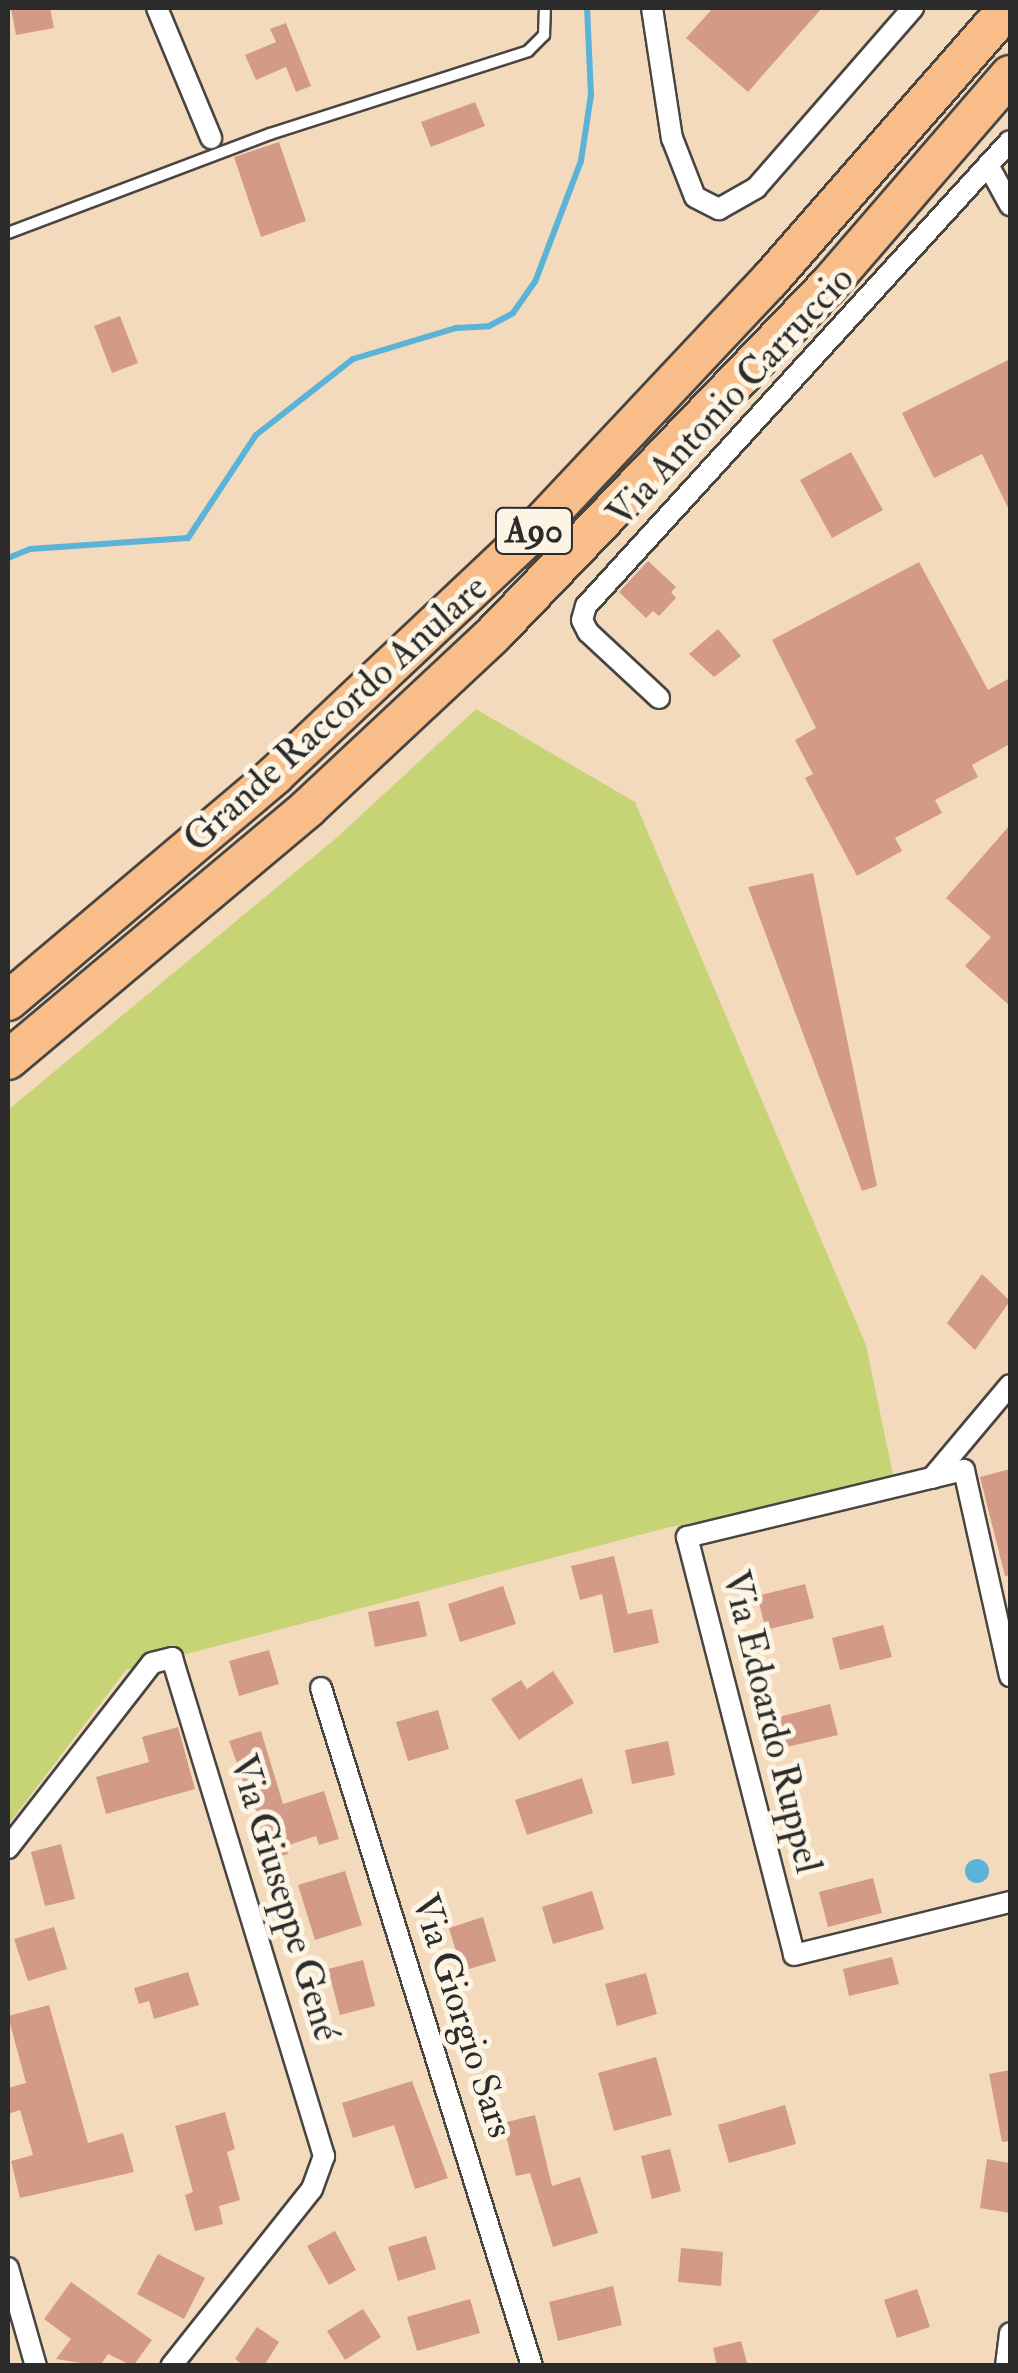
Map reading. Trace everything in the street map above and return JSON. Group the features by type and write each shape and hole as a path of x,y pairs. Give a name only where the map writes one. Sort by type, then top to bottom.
{"highway":[{"name":"Grande Raccordo Anulare","path":"8,1002 276,776 533,532 770,281 1008,8"},
{"name":"Grande Raccordo Anulare","path":"8,1060 308,808 506,623 827,286 1010,75"}],"street":[{"path":"157,8 211,138"},
{"path":"652,8 672,138 695,196 718,209 756,188 912,8"},
{"name":"Via Antonio Carruccio","path":"658,698 588,632 582,620 586,606 1010,141"},
{"path":"988,164 1010,205"},
{"path":"932,1478 1010,1385"},
{"name":"Via Edoardo Ruppel","path":"1010,1676 964,1470 687,1537 794,1954 1010,1902"},
{"name":"Via Giuseppe Gené","path":"8,1848 152,1662 172,1658 324,2156 312,2189 171,2366"},
{"name":"Via Giorgio Sars","path":"320,1688 532,2366"},
{"path":"8,2268 36,2366"},
{"path":"1006,2366 1010,2333"}],"lane":[{"path":"8,233 270,134 528,50 541,42 545,8"}],"green space":[{"path":"476,709 635,802 866,1345 896,1489 670,1527 126,1670 8,1825 8,1110 334,840"}],"water":[{"path":"977,1859 989,1871 977,1883 965,1871"}],"building":[{"path":"11,8 50,8 54,28 16,35"},
{"path":"713,8 822,8 748,92 686,38"},
{"path":"286,23 311,86 296,92 286,67 256,80 245,55 276,42 270,29"},
{"path":"475,102 485,126 431,147 421,122"},
{"path":"279,142 306,221 261,237 234,157"},
{"path":"120,316 138,363 112,373 94,326"},
{"path":"1010,359 1010,512 982,454 934,478 902,413"},
{"path":"851,452 883,510 832,538 800,480"},
{"path":"648,561 676,587 671,592 676,598 659,616 653,611 646,618 619,592"},
{"path":"919,562 988,690 1010,678 1010,744 972,765 978,777 935,800 942,813 895,838 902,851 857,876 805,778 813,774 795,740 816,728 772,640"},
{"path":"718,629 741,656 714,677 689,654"},
{"path":"1010,825 1010,1006 965,966 991,937 946,898"},
{"path":"813,873 877,1186 862,1191 748,887"},
{"path":"982,1274 1010,1301 975,1350 947,1323"},
{"path":"1010,1469 1010,1575 1005,1576 980,1477"},
{"path":"614,1556 628,1614 652,1609 659,1643 614,1653 602,1594 580,1600 571,1566"},
{"path":"805,1584 814,1618 766,1630 757,1596"},
{"path":"503,1586 516,1624 460,1642 448,1604"},
{"path":"419,1601 427,1636 375,1647 368,1612"},
{"path":"883,1625 892,1657 840,1670 832,1638"},
{"path":"269,1650 279,1684 239,1696 229,1661"},
{"path":"553,1671 574,1703 519,1740 491,1699 521,1680 527,1689"},
{"path":"830,1704 838,1735 778,1749 771,1719"},
{"path":"438,1710 449,1749 408,1761 396,1722"},
{"path":"178,1727 195,1789 106,1814 96,1777 149,1762 142,1737"},
{"path":"261,1731 283,1804 324,1791 339,1839 319,1845 316,1836 286,1846 288,1854 271,1859 229,1741"},
{"path":"668,1741 675,1775 632,1784 625,1750"},
{"path":"582,1778 593,1813 527,1835 515,1800"},
{"path":"61,1844 75,1899 45,1906 31,1852"},
{"path":"345,1871 362,1925 315,1940 298,1885"},
{"path":"873,1878 882,1913 828,1927 819,1892"},
{"path":"592,1891 604,1929 553,1944 542,1907"},
{"path":"483,1917 496,1961 462,1971 449,1928"},
{"path":"54,1927 67,1969 28,1981 14,1939"},
{"path":"892,1957 899,1984 849,1996 843,1969"},
{"path":"363,1960 375,2006 340,2015 328,1969"},
{"path":"188,1972 199,2005 154,2019 149,2001 139,2004 134,1988"},
{"path":"646,1973 657,2014 617,2026 605,1984"},
{"path":"49,2005 88,2143 123,2133 134,2172 20,2198 11,2161 33,2155 20,2110 8,2114 8,2088 26,2083 8,2016"},
{"path":"656,2057 672,2115 614,2131 598,2073"},
{"path":"1010,2070 1010,2141 1002,2142 989,2074"},
{"path":"412,2081 448,2178 415,2189 394,2125 353,2138 342,2103"},
{"path":"785,2105 796,2144 729,2163 718,2125"},
{"path":"225,2112 235,2149 227,2152 240,2200 219,2206 223,2224 195,2231 185,2195 193,2192 175,2126"},
{"path":"535,2115 552,2186 580,2177 598,2233 553,2247 530,2173 516,2176 503,2123"},
{"path":"670,2149 681,2191 652,2199 641,2156"},
{"path":"987,2159 1010,2163 1010,2213 980,2208"},
{"path":"335,2231 356,2270 329,2285 307,2246"},
{"path":"426,2236 436,2269 398,2281 388,2247"},
{"path":"681,2248 723,2252 721,2286 678,2282"},
{"path":"158,2254 205,2278 184,2319 137,2294"},
{"path":"71,2282 152,2340 133,2366 108,2354 100,2366 56,2359 71,2339 44,2319"},
{"path":"613,2286 622,2325 558,2341 549,2302"},
{"path":"917,2289 930,2327 897,2338 884,2300"},
{"path":"470,2299 480,2333 417,2351 407,2317"},
{"path":"363,2309 381,2337 345,2360 327,2331"},
{"path":"257,2327 279,2342 264,2366 244,2366 235,2359"},
{"path":"741,2341 748,2366 717,2366 713,2348"}],"waterway":[{"path":"8,558 30,549 188,538 256,435 353,359 456,328 489,326 513,313 535,282 581,161 591,95 587,8"}]}
